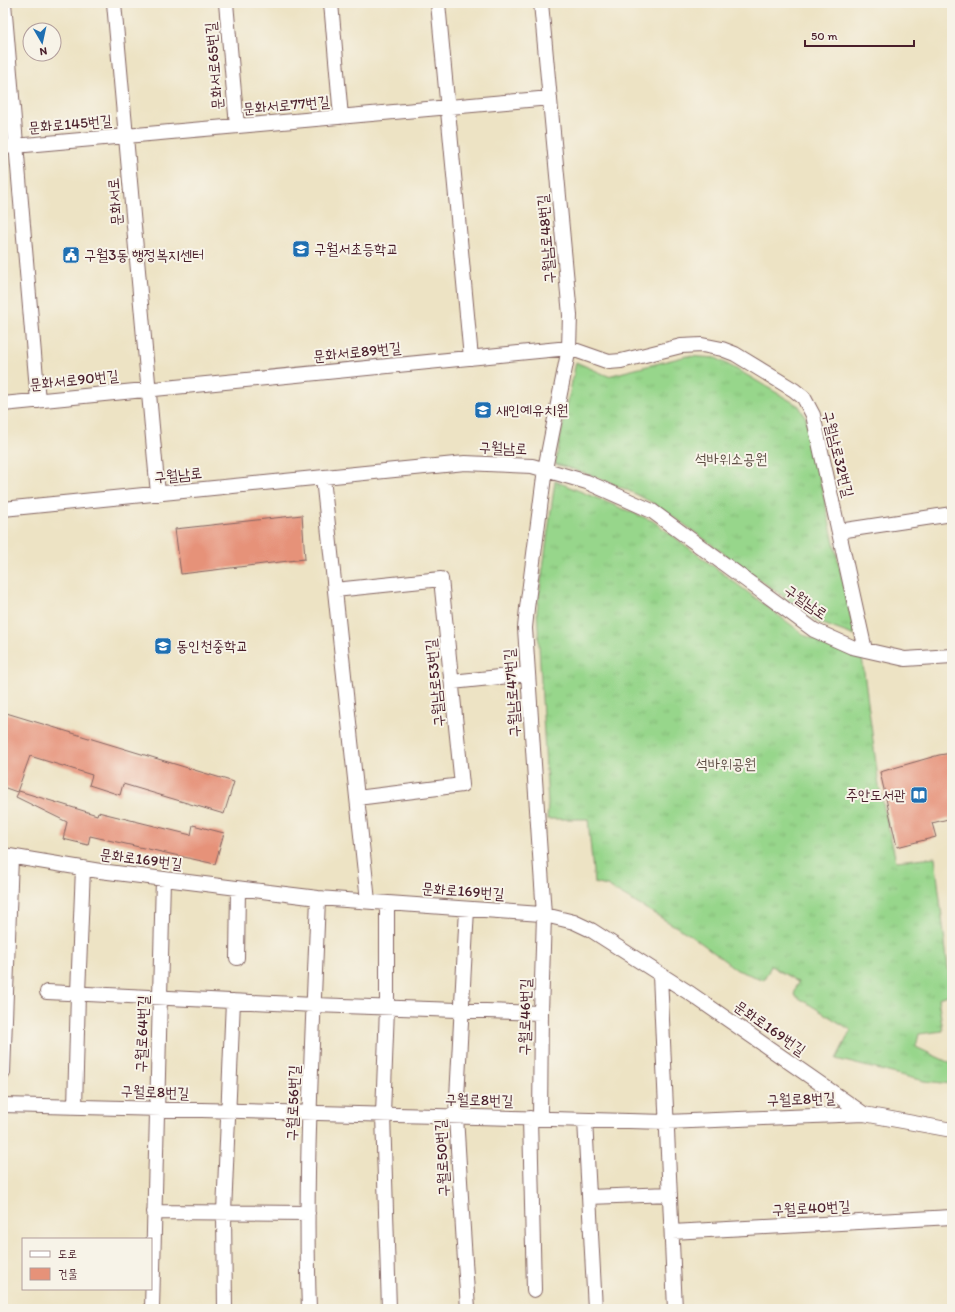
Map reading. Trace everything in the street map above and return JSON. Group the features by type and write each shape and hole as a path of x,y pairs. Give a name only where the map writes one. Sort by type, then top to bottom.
{"street":[{"path":"4,3 10,146"},
{"name":"문화서로","path":"114,3 158,494"},
{"name":"문화서로65번길","path":"226,3 237,126"},
{"path":"331,3 341,117"},
{"path":"438,3 471,358"},
{"name":"구월남로48번길","path":"541,3 570,315 569,348 545,469"},
{"name":"문화서로77번길","path":"126,136 550,98"},
{"name":"문화로145번길","path":"38,401 10,146 126,136"},
{"name":"구월남로32번길","path":"569,348 609,362 681,346 702,345 722,349 735,354 794,390 804,398 813,416 865,650"},
{"name":"문화서로89번길","path":"149,390 569,348"},
{"name":"문화서로90번길","path":"3,404 149,390"},
{"name":"구월남로","path":"3,509 466,463 532,466 587,482 652,511 814,630 852,647 905,659 952,656"},
{"name":"구월남로47번길","path":"544,915 525,628 526,608 545,469"},
{"path":"323,478 368,901"},
{"path":"839,532 952,514"},
{"name":"구월남로53번길","path":"335,590 441,579 452,682 462,785 357,798"},
{"path":"452,682 528,674"},
{"path":"3,1072 7,856"},
{"name":"문화로169번길","path":"7,856 238,889 318,898 541,914 574,922 591,930 660,975 864,1114"},
{"path":"75,1107 83,868"},
{"name":"구월로64번길","path":"152,1309 164,879"},
{"path":"237,958 238,889"},
{"name":"구월로56번길","path":"309,1309 307,1258 310,1113 318,898"},
{"path":"387,903 387,1008 383,1114 389,1309"},
{"name":"구월로50번길","path":"467,909 456,1117 468,1309"},
{"name":"구월로46번길","path":"534,1290 535,1118 541,1013 544,915"},
{"path":"660,975 675,1309"},
{"path":"47,992 314,1006 541,1013"},
{"path":"224,1309 224,1212 234,1001"},
{"name":"구월로8번길","path":"3,1105 667,1122 864,1114 952,1130"},
{"path":"585,1120 595,1309"},
{"path":"589,1197 670,1194"},
{"path":"154,1212 308,1213"},
{"name":"구월로40번길","path":"672,1232 952,1217"}],"green space":[{"name":"석바위소공원","path":"687,356 716,358 799,406 806,418 855,636 818,622 663,509 610,483 583,472 555,464 576,362 608,376"},
{"name":"석바위공원","path":"555,481 653,521 806,636 862,657 879,786 896,861 935,857 951,994 938,998 943,1031 919,1034 916,1047 952,1064 952,1084 924,1081 836,1059 851,1030 794,995 798,982 771,966 764,980 737,970 692,936 607,886 594,883 588,819 547,819 548,804 537,611"}],"building":[{"path":"302,515 305,559 181,574 175,529"},
{"path":"3,712 234,782 224,814 123,784 120,795 89,785 92,775 30,756 17,792 3,787"},
{"name":"주안도서관","path":"952,753 952,818 932,823 936,837 897,847 880,772 939,755"},
{"path":"19,791 97,815 98,812 191,835 193,825 224,833 215,864 90,836 88,845 63,839 67,822 16,797"}],"place":[{"name":"구월서초등학교","path":"301,249"},
{"name":"구월3동 행정복지센터","path":"71,255"},
{"name":"새인예유치원","path":"483,410"},
{"name":"동인천중학교","path":"163,646"},
{"name":"주안도서관","path":"919,795"}]}
